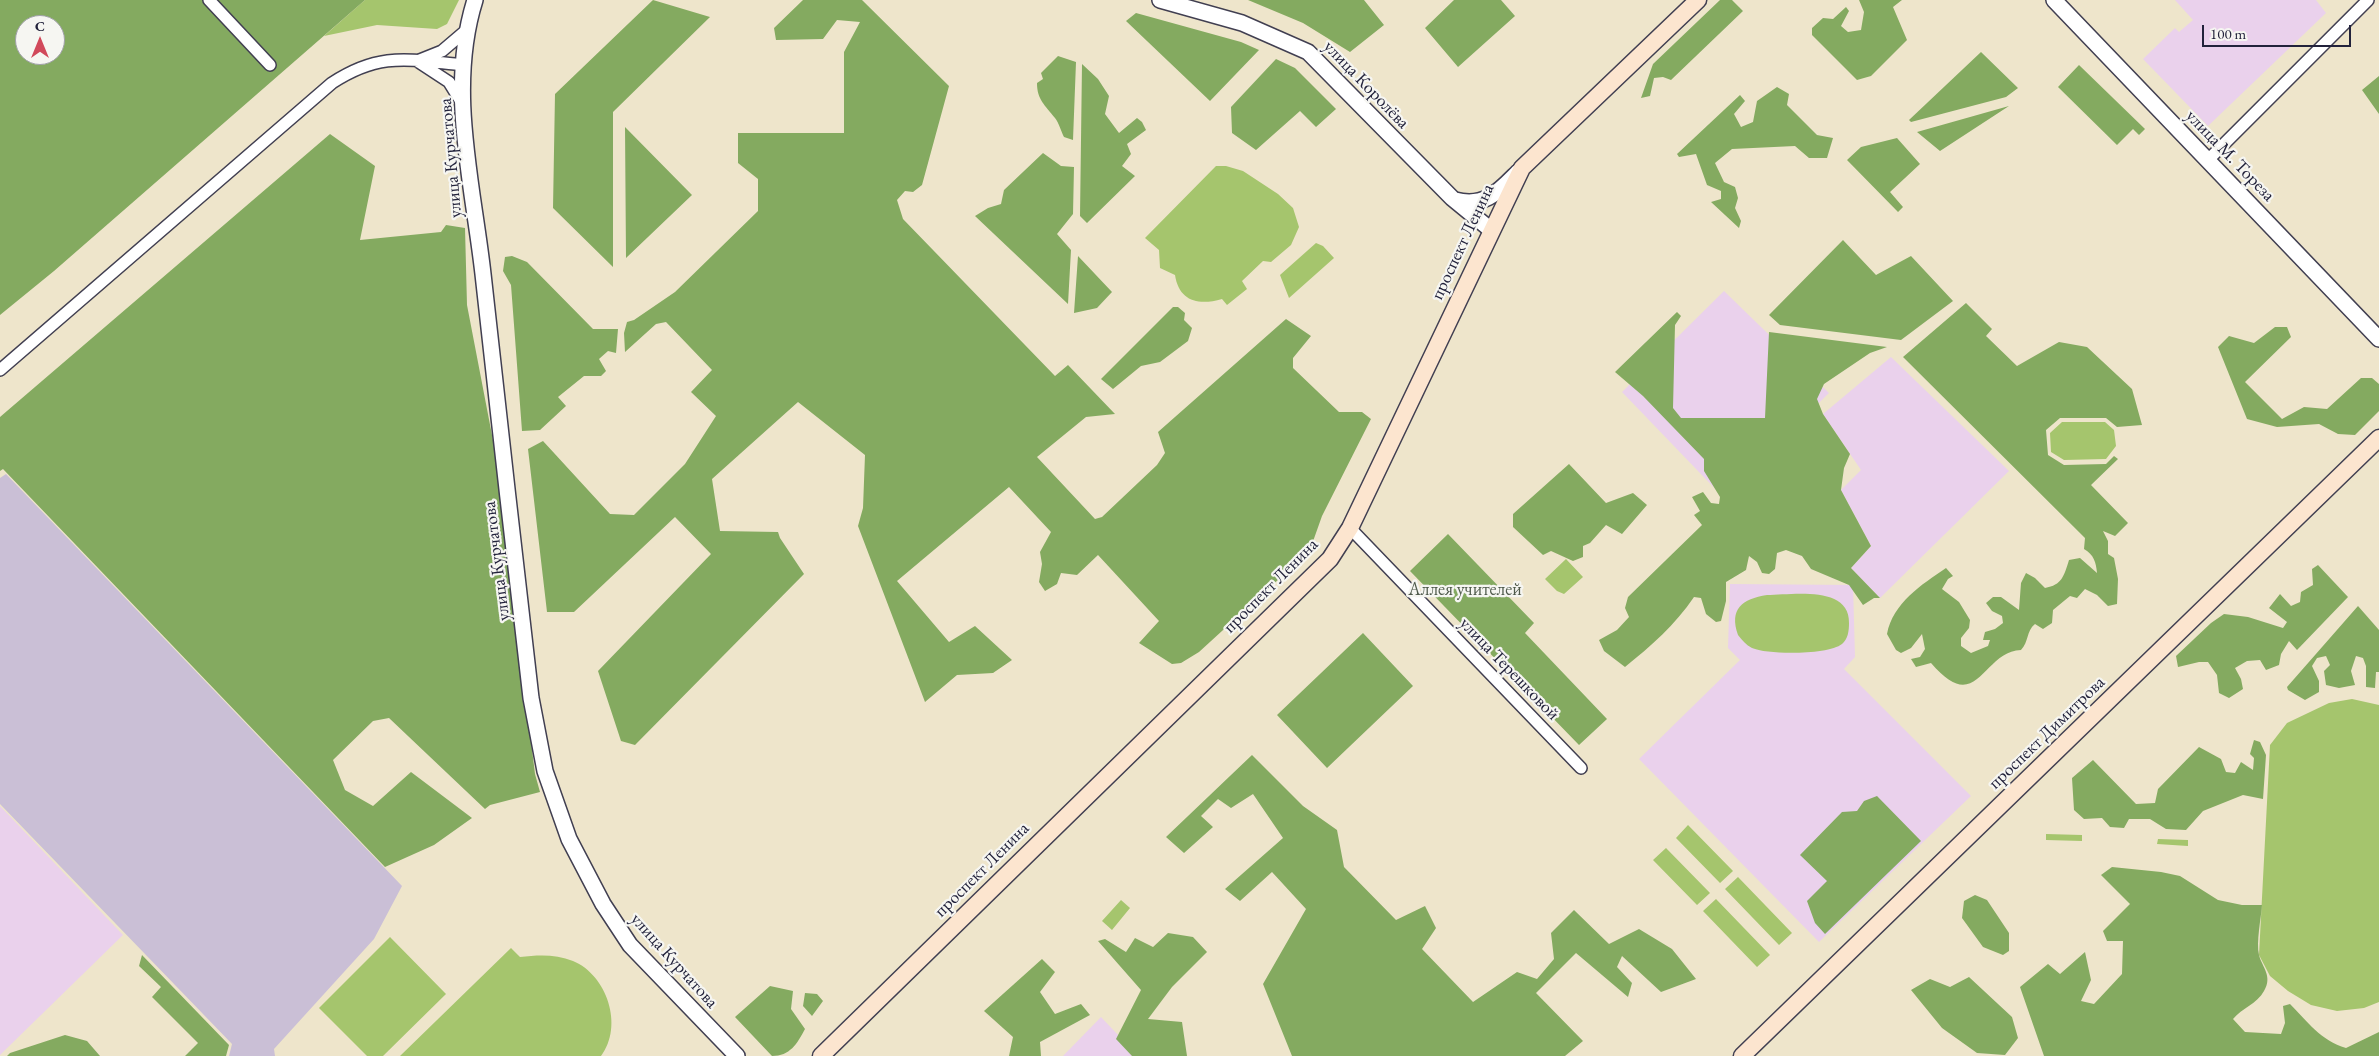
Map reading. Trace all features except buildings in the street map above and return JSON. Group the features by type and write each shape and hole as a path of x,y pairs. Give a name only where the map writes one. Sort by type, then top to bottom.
{"main road":[{"name":"проспект Ленина","path":"821,1056 1330,559 1350,528 1522,168 1698,0"},
{"name":"проспект Димитрова","path":"1742,1056 2379,438"}],"street":[{"path":"209,0 270,65"},
{"name":"улица Курчатова","path":"476,0 469,28 464,65 463,106 466,157 480,249 531,698 545,771 569,839 603,904 630,945 737,1056"},
{"name":"улица Королёва","path":"1160,0 1242,23 1308,52 1452,198 1491,230"},
{"name":"улица М. Тореза","path":"2054,0 2379,339"},
{"path":"2208,160 2368,0"},
{"path":"417,60 451,45 469,28"},
{"path":"0,370 332,83 347,74 380,61 394,59 464,65"},
{"path":"417,60 449,82 463,106"},
{"path":"1452,198 1469,204 1485,200 1522,168"},
{"name":"улица Терешковой","path":"1350,528 1581,768"}],"shaded area":[{"path":"2175,0 2316,0 2326,13 2208,126 2143,59 2175,28 2179,32 2193,20"},
{"path":"1724,291 1829,393 1723,497 1622,392"},
{"path":"1891,357 2009,471 1880,598 1851,568 1871,546 1841,490 1861,470 1823,414"},
{"path":"6,474 402,886 374,939 274,1049 275,1056 229,1056 232,1044 0,804 0,478"},
{"path":"1730,584 1853,585 1855,657 1844,669 1971,796 1819,942 1639,759 1740,660 1728,648"},
{"path":"0,806 123,935 0,1055"},
{"path":"1101,1017 1138,1056 1063,1056"}],"green space":[{"path":"0,0 365,0 54,271 0,315"},
{"path":"365,0 459,0 447,24 437,29 377,25 324,36"},
{"path":"653,0 710,17 613,112 613,267 553,208 555,94"},
{"path":"803,0 862,0 949,86 922,185 913,192 905,191 897,200 903,219 1055,376 1068,365 1115,414 1086,417 1037,457 1095,519 1102,517 1157,465 1165,453 1158,432 1286,319 1311,336 1293,358 1293,368 1339,412 1362,412 1371,419 1322,516 1311,547 1199,652 1181,663 1172,664 1139,643 1159,621 1098,555 1077,575 1061,573 1057,584 1045,591 1039,582 1042,564 1040,552 1051,532 1009,487 897,581 949,642 975,626 1012,660 993,673 957,675 925,702 858,526 863,508 865,455 798,402 712,479 720,531 778,532 804,574 635,745 621,741 598,671 711,554 675,517 574,612 547,612 528,449 543,441 610,514 634,515 685,464 716,416 691,392 712,370 666,322 656,324 625,352 624,333 627,322 634,320 675,292 758,211 758,179 738,163 738,133 844,133 844,52 860,22 837,20 823,39 776,40 774,28"},
{"path":"1248,0 1364,0 1384,25 1350,52 1303,23"},
{"path":"1454,0 1501,0 1515,16 1458,67 1425,28"},
{"path":"1720,0 1732,0 1743,11 1671,80 1663,77 1654,78 1650,96 1641,98 1653,64"},
{"path":"1859,0 1902,0 1893,7 1907,40 1871,76 1857,80 1812,35 1812,28 1823,18 1833,19 1846,7 1849,11 1841,26 1848,32 1861,30 1864,12"},
{"path":"1136,13 1241,42 1259,50 1210,101 1126,21"},
{"path":"1981,52 2018,88 2006,97 1911,122 1909,120"},
{"path":"1058,56 1076,62 1073,140 1064,137 1056,120 1040,98 1037,89 1037,83 1043,79 1041,73"},
{"path":"1276,59 1295,68 1336,109 1316,127 1300,111 1256,150 1232,133 1231,107"},
{"path":"1082,64 1098,79 1109,96 1105,114 1119,133 1137,118 1142,122 1146,130 1127,144 1131,154 1122,166 1135,176 1087,223 1080,216"},
{"path":"2079,65 2145,129 2139,135 2133,129 2117,145 2058,87"},
{"path":"2379,76 2379,114 2362,90"},
{"path":"1777,87 1789,94 1787,105 1817,135 1833,138 1827,158 1809,158 1795,146 1732,149 1715,163 1724,182 1735,187 1738,198 1735,208 1741,221 1739,228 1711,202 1721,199 1721,191 1707,185 1696,154 1679,157 1677,154 1740,95 1745,101 1734,114 1741,127 1753,122 1757,101"},
{"path":"2009,106 1940,151 1917,132"},
{"path":"625,127 692,195 626,258"},
{"path":"330,134 375,166 360,240 441,232 446,225 465,228 467,305 496,456 535,774 540,792 490,805 485,809 389,718 373,721 333,760 345,790 373,806 411,772 472,818 434,845 385,867 3,469 0,471 0,417"},
{"path":"1897,138 1920,164 1890,192 1903,207 1898,212 1847,160 1861,147"},
{"path":"1043,153 1061,166 1074,167 1073,214 1057,234 1071,250 1068,304 975,216 988,208 1001,204 1004,190"},
{"path":"1216,166 1226,166 1243,171 1278,194 1293,208 1299,227 1291,245 1271,262 1263,261 1242,281 1247,289 1227,305 1222,299 1205,302 1185,296 1177,284 1175,275 1160,268 1159,250 1145,238"},
{"path":"1843,240 1876,275 1911,256 1953,301 1901,340 1780,325 1769,315"},
{"path":"1316,243 1323,246 1334,258 1289,298 1280,275"},
{"path":"512,256 527,262 593,329 618,329 616,353 608,351 599,359 606,371 601,376 584,376 558,397 566,406 540,430 522,431 511,285 503,271 505,257"},
{"path":"1078,256 1112,292 1097,308 1074,313"},
{"path":"1966,303 1992,329 1986,336 2017,366 2059,342 2087,347 2132,389 2142,425 2117,427 2106,418 2060,418 2046,430 2048,455 2064,465 2106,464 2114,456 2118,459 2091,485 2128,523 2115,536 2103,531 2108,541 2108,554 2114,558 2118,579 2117,604 2108,606 2097,595 2085,589 2077,598 2070,596 2053,610 2052,623 2043,629 2035,624 2032,627 2021,650 2008,653 1997,660 1970,683 1959,684 1947,678 1931,663 1916,667 1911,659 1920,657 1925,649 1922,634 1911,648 1901,653 1896,650 1887,634 1895,613 1918,588 1946,568 1953,576 1948,579 1942,589 1959,602 1970,620 1969,628 1961,638 1961,646 1971,653 1988,646 1990,640 1983,640 1985,632 1995,629 2003,623 2002,616 1992,611 1986,603 1993,597 2001,597 2019,610 2021,583 2026,573 2035,578 2045,588 2051,587 2062,579 2069,560 2080,558 2097,573 2094,559 2084,549 2085,538 1903,357"},
{"path":"1173,307 1178,307 1185,313 1184,320 1192,328 1188,341 1160,362 1141,366 1113,389 1101,379"},
{"path":"1677,312 1681,316 1675,325 1673,408 1681,418 1765,418 1769,332 1887,347 1870,353 1824,384 1817,399 1823,414 1850,454 1844,468 1841,490 1871,546 1851,568 1880,598 1874,598 1863,605 1849,585 1811,569 1802,556 1786,550 1777,553 1775,569 1769,574 1762,573 1757,562 1749,556 1746,570 1726,582 1726,601 1721,621 1716,622 1706,614 1701,598 1694,597 1662,635 1625,667 1604,651 1599,640 1617,630 1629,617 1625,608 1628,597 1702,525 1694,515 1700,511 1692,497 1703,492 1711,503 1719,504 1720,497 1704,471 1704,459 1643,396 1615,372"},
{"path":"2275,327 2287,327 2291,337 2245,382 2282,419 2304,407 2327,409 2361,378 2372,378 2379,384 2379,411 2355,435 2338,434 2319,424 2277,427 2247,419 2218,347 2229,336 2254,343"},
{"path":"2062,422 2105,422 2114,430 2116,446 2106,459 2064,460 2051,452 2050,433"},
{"path":"1569,464 1606,503 1633,493 1647,505 1622,534 1606,525 1590,543 1583,546 1583,557 1573,561 1551,551 1543,555 1513,527 1513,514"},
{"name":"Аллея учителей","path":"1448,534 1534,623 1525,633 1607,719 1579,745 1410,571"},
{"path":"1566,559 1583,577 1564,594 1557,591 1545,579"},
{"path":"2318,565 2348,597 2297,650 2289,641 2281,654 2279,665 2266,670 2260,660 2247,661 2235,668 2241,679 2243,689 2229,698 2219,693 2217,675 2208,662 2178,667 2176,656 2211,623 2224,614 2248,617 2283,628 2287,622 2269,608 2280,594 2291,606 2300,602 2301,592 2313,585 2312,569"},
{"path":"1804,594 1830,597 1840,603 1847,611 1849,623 1846,640 1835,648 1812,652 1771,652 1750,647 1738,635 1735,618 1744,603 1767,595"},
{"path":"2358,606 2379,630 2379,672 2376,672 2375,688 2366,687 2366,666 2363,658 2356,656 2351,671 2355,685 2339,688 2326,685 2324,671 2330,665 2326,656 2317,658 2312,666 2319,681 2319,692 2305,700 2288,690 2287,687"},
{"path":"1363,633 1413,686 1327,768 1277,715"},
{"path":"2352,699 2379,705 2379,1002 2364,1008 2337,1011 2311,1005 2288,991 2270,976 2259,955 2270,745 2287,723 2329,703"},
{"path":"2254,740 2260,742 2266,755 2263,799 2243,795 2203,811 2186,830 2166,829 2150,819 2129,819 2124,828 2110,827 2102,818 2084,819 2074,810 2072,778 2093,760 2136,804 2155,803 2158,789 2199,747 2221,759 2226,772 2235,773 2241,762 2253,770 2254,758 2250,754"},
{"path":"1252,755 1303,806 1337,830 1344,867 1396,920 1425,906 1436,928 1422,949 1473,1002 1517,972 1537,979 1554,959 1551,933 1574,910 1609,944 1639,929 1672,949 1696,979 1661,992 1622,956 1617,967 1632,983 1628,997 1576,953 1536,993 1583,1041 1565,1056 1292,1056 1263,984 1306,909 1272,872 1240,901 1225,889 1283,838 1253,794 1231,808 1218,799 1201,816 1213,827 1184,853 1166,837"},
{"path":"1877,796 1921,841 1825,934 1815,923 1807,901 1827,881 1800,855 1842,812 1857,811 1864,801"},
{"path":"1688,825 1733,871 1720,883 1676,838"},
{"path":"2046,834 2082,835 2082,841 2046,840"},
{"path":"2158,839 2188,840 2188,846 2157,844"},
{"path":"1666,848 1710,893 1697,905 1653,860"},
{"path":"2112,867 2180,876 2218,900 2242,905 2262,905 2258,950 2266,972 2267,981 2261,995 2233,1019 2245,1032 2281,1034 2285,1023 2283,1006 2290,1004 2329,1041 2346,1048 2379,1032 2379,1056 2044,1056 2020,987 2048,964 2060,974 2085,952 2091,980 2081,1001 2094,1004 2122,974 2123,941 2107,941 2103,931 2130,904 2101,875"},
{"path":"1738,877 1792,933 1779,945 1725,889"},
{"path":"1975,895 1987,900 2009,933 2009,951 2003,955 1983,947 1962,918 1964,901"},
{"path":"1716,899 1770,955 1757,967 1703,911"},
{"path":"1121,900 1130,908 1112,930 1102,921"},
{"path":"1168,933 1193,937 1207,952 1172,987 1148,1019 1182,1022 1187,1056 1132,1056 1116,1039 1141,990 1098,941 1105,939 1126,952 1135,938 1153,947"},
{"path":"390,937 446,994 383,1056 367,1056 319,1008"},
{"path":"511,948 520,957 547,956 573,961 585,968 595,978 603,989 611,1016 608,1044 601,1056 400,1056"},
{"path":"142,955 229,1045 226,1056 185,1056 198,1043 152,997 161,987 139,966"},
{"path":"1042,959 1055,972 1040,992 1055,1014 1081,1004 1090,1015 1040,1042 1041,1056 1009,1056 1013,1037 984,1011"},
{"path":"1969,977 2012,1017 2018,1038 2005,1055 1977,1053 1942,1028 1911,990 1930,979 1950,987"},
{"path":"770,986 793,991 791,1009 805,1029 792,1048 784,1054 772,1056 735,1017"},
{"path":"805,993 817,994 823,1001 812,1016 803,1006"},
{"path":"65,1035 87,1041 100,1056 7,1056 10,1053"}]}
